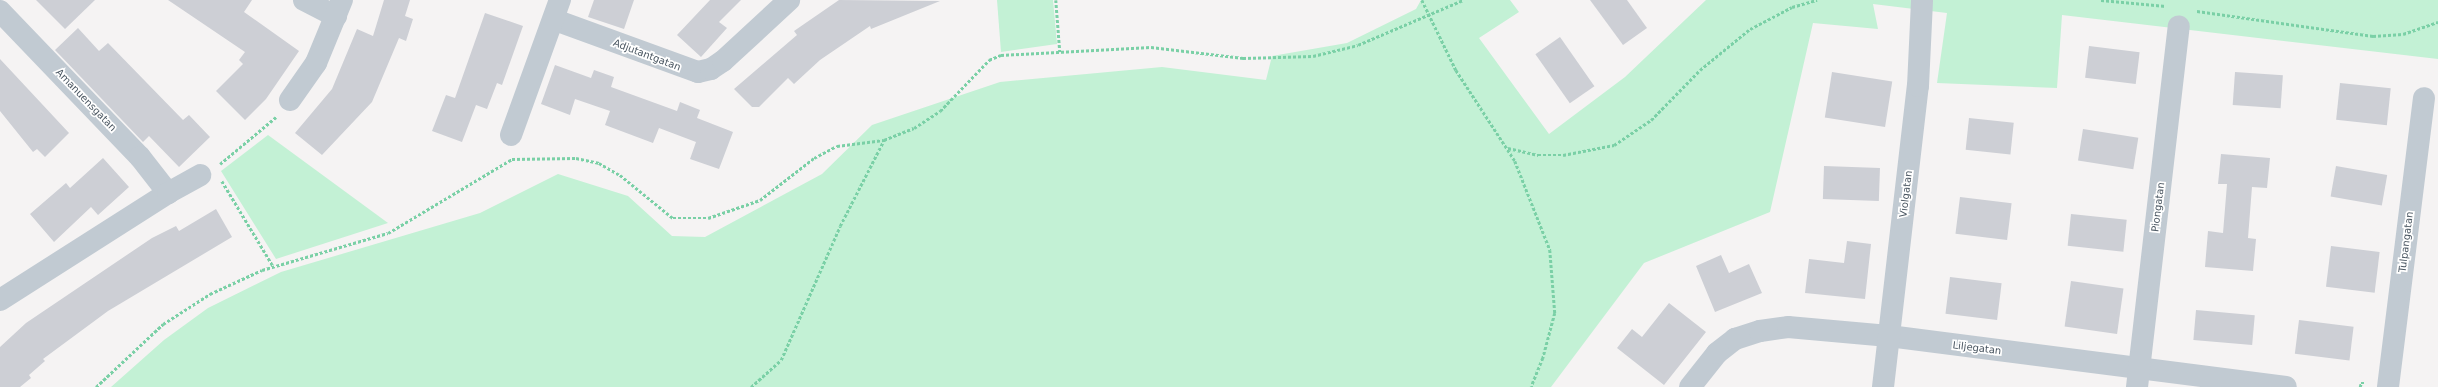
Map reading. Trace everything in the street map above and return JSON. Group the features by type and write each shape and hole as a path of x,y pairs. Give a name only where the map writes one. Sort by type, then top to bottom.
{"street":[{"path":"290,100 316,63 339,8 304,0"},
{"name":"Adjutantgatan","path":"510,135 557,10 698,72 712,69 723,61 789,0"},
{"name":"Violgatan","path":"1883,387 1918,86 1922,0"},
{"name":"Amanuensgatan","path":"0,11 140,157 168,193"},
{"name":"Piongatan","path":"2138,378 2180,14"},
{"name":"Tulpangatan","path":"2388,387 2424,98"},
{"path":"0,300 168,193 207,171"},
{"name":"Liljegatan","path":"1690,387 1717,353 1735,339 1760,331 1788,328 1889,336 2138,378 2286,387"}],"path":[{"path":"1056,0 1060,52"},
{"path":"1422,0 1469,93 1508,148 1543,228 1554,270 1555,313 1551,335 1531,387"},
{"path":"96,387 169,320 210,294 273,266 403,226 512,159 576,158 599,163 620,175 662,212 685,220 726,214 760,200 814,158 837,146 884,140 928,120 989,60 1008,54 1151,47 1243,58 1290,58 1358,45 1463,0"},
{"path":"1508,148 1538,155 1563,155 1614,145 1651,120 1700,70 1750,29 1792,7 1817,0"},
{"path":"2101,0 2180,14 2373,36 2403,34 2438,22"},
{"path":"273,266 207,171 258,134 290,100"},
{"path":"751,387 781,360 840,226 884,140"},
{"path":"2360,387 2361,383"}],"green space":[{"path":"997,0 1053,0 1057,44 1001,52"},
{"path":"1421,0 1510,0 1519,12 1479,38 1549,134 1625,77 1706,0 2438,0 2438,59 2062,15 2057,88 1937,83 1947,13 1873,4 1878,29 1813,23 1770,212 1644,263 1551,387 111,387 164,340 208,308 281,272 480,213 558,174 628,196 672,236 705,237 822,174 872,125 1000,82 1162,67 1266,80 1272,56 1347,43 1416,9"},
{"path":"268,135 388,223 276,259 221,171"}],"building":[{"path":"36,0 95,0 65,29"},
{"path":"168,0 252,0 244,12 299,51 266,99 245,120 216,91 243,64 239,60 245,52"},
{"path":"384,0 410,0 405,16 413,19 406,41 399,38 372,102 322,155 295,133 332,89 357,29 373,36"},
{"path":"594,0 634,0 624,29 588,17"},
{"path":"710,0 741,0 719,22 727,28 701,57 677,35"},
{"path":"839,0 940,1 871,29 870,26 820,60 794,84 788,78 759,107 752,107 734,89 797,35 794,31"},
{"path":"1590,0 1627,0 1647,28 1623,45"},
{"path":"485,13 523,26 502,85 497,83 487,109 476,105 462,142 432,131 446,95 455,98"},
{"path":"78,28 99,51 108,43 183,120 189,115 210,137 179,167 149,136 143,142 55,50"},
{"path":"1560,37 1594,86 1570,103 1535,54"},
{"path":"2089,46 2140,52 2136,84 2085,78"},
{"path":"0,59 69,133 45,157 37,149 33,152 0,111"},
{"path":"555,65 591,78 594,70 614,77 611,87 677,111 680,102 700,110 697,118 733,132 719,169 690,159 696,142 659,128 653,143 605,125 610,111 575,99 570,115 541,104"},
{"path":"1832,72 1892,82 1885,127 1825,117"},
{"path":"2235,72 2283,75 2281,108 2233,105"},
{"path":"2340,83 2391,88 2387,125 2336,120"},
{"path":"1969,118 2014,123 2010,155 1966,150"},
{"path":"2083,129 2138,138 2133,169 2078,161"},
{"path":"2221,154 2270,158 2267,188 2252,187 2248,238 2256,239 2253,271 2205,267 2208,231 2223,233 2227,184 2218,184"},
{"path":"103,158 129,187 98,215 91,207 54,242 30,214 66,183 70,188"},
{"path":"1824,166 1880,168 1879,201 1823,199"},
{"path":"2336,166 2387,175 2382,206 2331,197"},
{"path":"1960,197 2012,203 2007,240 1955,234"},
{"path":"216,209 232,237 108,311 43,359 45,361 29,375 31,378 20,387 0,387 0,347 26,323 152,238 176,226 179,231"},
{"path":"2071,214 2127,220 2123,252 2068,246"},
{"path":"1847,241 1871,244 1865,299 1805,293 1809,259 1844,263"},
{"path":"2331,246 2380,252 2375,293 2326,287"},
{"path":"1721,255 1729,273 1749,264 1762,293 1715,312 1696,266"},
{"path":"1950,277 2002,283 1997,320 1945,314"},
{"path":"2071,281 2123,288 2117,334 2065,327"},
{"path":"1669,303 1706,332 1664,385 1617,348 1632,329 1642,337"},
{"path":"2196,310 2255,315 2252,345 2193,340"},
{"path":"2299,320 2354,327 2349,360 2295,354"}]}
